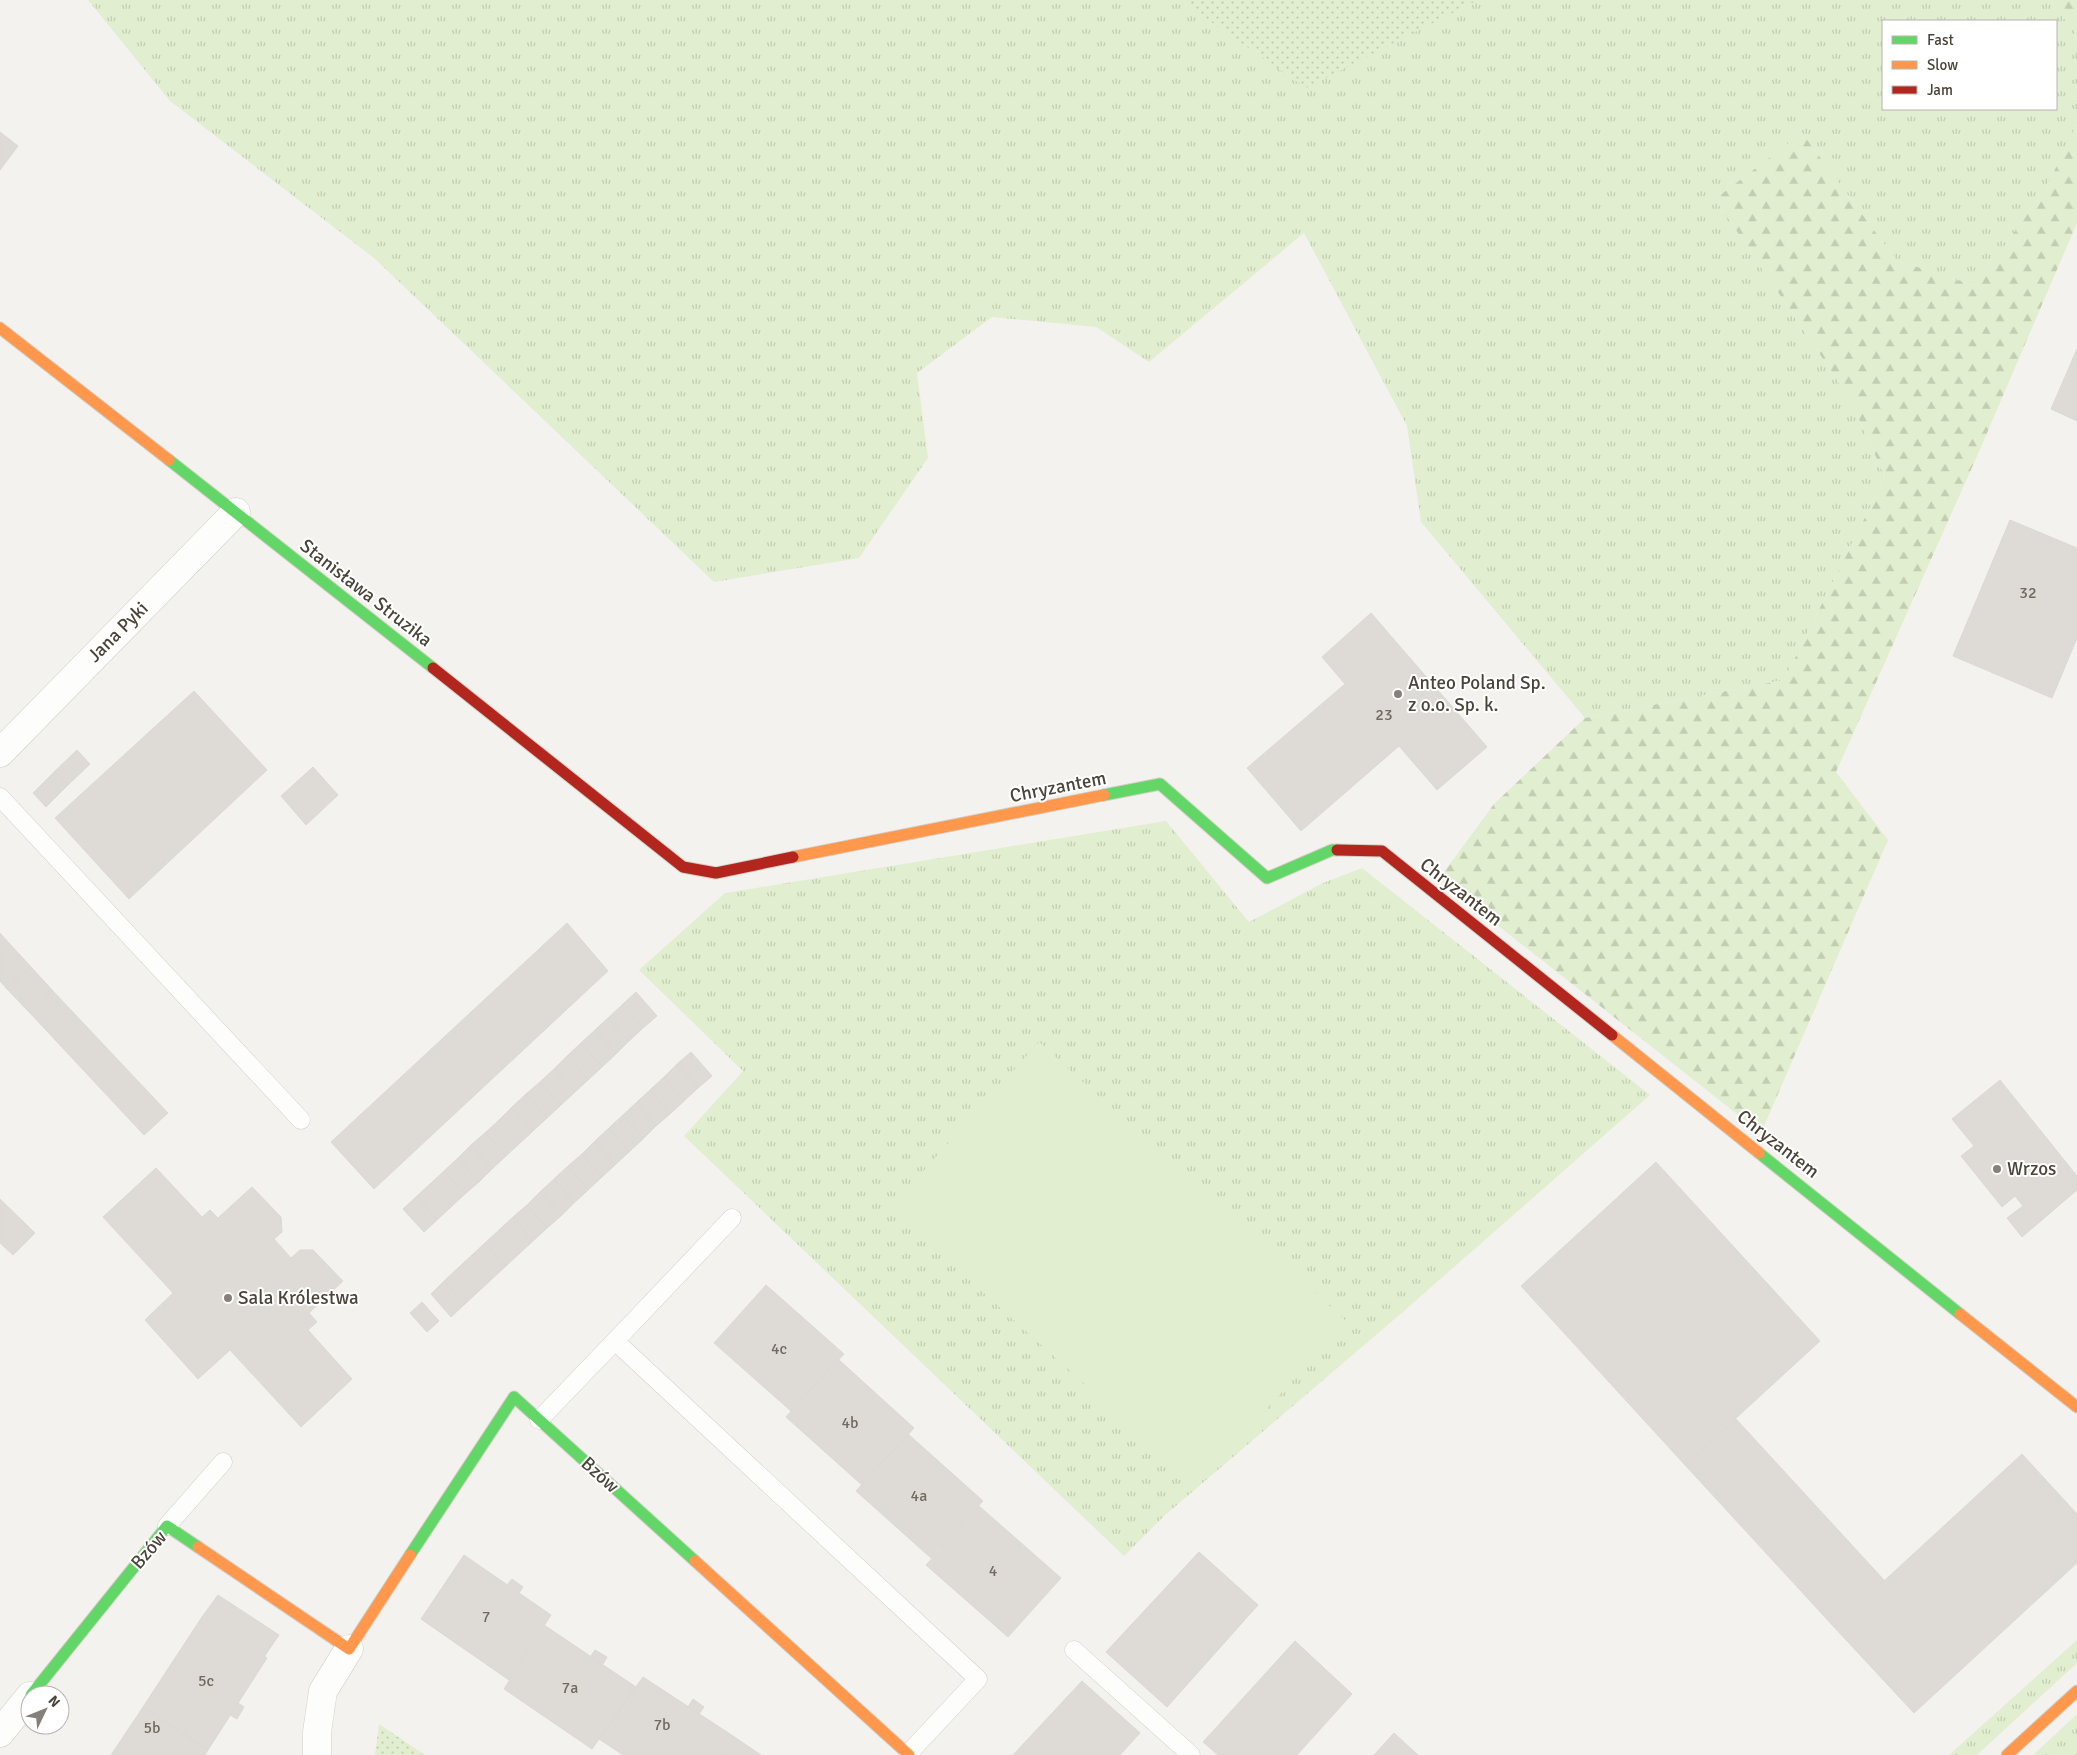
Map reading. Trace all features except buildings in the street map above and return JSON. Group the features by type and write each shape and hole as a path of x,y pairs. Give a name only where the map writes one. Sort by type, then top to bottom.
{"street":[{"name":"Stanisława Struzika","path":"0,328 236,512 683,867 716,873"},
{"name":"Jana Pyki","path":"0,753 236,512"},
{"name":"Chryzantem","path":"716,873 1160,784 1267,878 1332,850 1382,851 2077,1407"},
{"name":"Bzów","path":"317,1755 316,1732 323,1691 514,1397 909,1754"},
{"name":"Bzów","path":"39,1685 167,1526 349,1650"},
{"path":"2007,1755 2077,1692"},
{"name":"Bzów","path":"0,1733 20,1708"}],"lane":[{"path":"0,797 301,1120"},
{"path":"539,1420 732,1218"},
{"path":"615,1341 978,1678 909,1754"},
{"path":"167,1526 223,1462"},
{"path":"1074,1650 1191,1755"}],"green space":[{"path":"88,0 2050,0 2077,35 2077,124 2045,190 1975,286 1896,260 1802,133 1715,199 1850,399 1885,477 1784,680 1585,718 1421,522 1407,426 1304,233 1149,362 1096,327 992,317 917,373 928,458 859,558 714,582 374,258 170,101"},
{"path":"1185,0 1478,0 1306,88 1188,6"},
{"path":"2050,0 2077,0 2077,35"},
{"path":"2077,124 2077,223 1978,454 1836,772 1888,840 1761,1133 1439,879 1494,804 1585,718 1784,680 1885,477 1850,399 1715,199 1802,133 1896,260 1975,286 2045,190"},
{"path":"1166,821 1249,922 1323,883 1362,868 1650,1095 1404,1311 1164,1516 1124,1556 684,1136 743,1071 639,970 725,893"},
{"path":"1039,1042 1346,1321 1197,1486 890,1208"},
{"path":"2077,1640 2077,1663 1977,1755 1949,1755"},
{"path":"2077,1714 2077,1755 2033,1755"},
{"path":"379,1724 425,1755 375,1755"}],"traffic: fast":[{"path":"169,460 433,668"},
{"path":"1104,795 1160,784 1267,878 1332,850 1337,850"},
{"path":"1759,1153 1960,1314"},
{"path":"410,1555 514,1397 695,1561"},
{"path":"39,1685 167,1526 198,1547"}],"traffic: slow":[{"path":"0,328 169,460"},
{"path":"793,857 1104,795"},
{"path":"1612,1035 1759,1153"},
{"path":"1960,1314 2077,1407"},
{"path":"198,1547 349,1649 410,1555"},
{"path":"695,1561 909,1755"},
{"path":"2007,1755 2077,1691"}],"traffic: jam":[{"path":"433,668 683,867 716,873 793,857"},
{"path":"1337,850 1382,851 1612,1035"}],"place":[{"name":"Anteo Poland Sp. z o.o. Sp. k.","path":"1398,694"},
{"name":"Wrzos","path":"1997,1169"},
{"name":"Sala Królestwa","path":"228,1298"}]}
